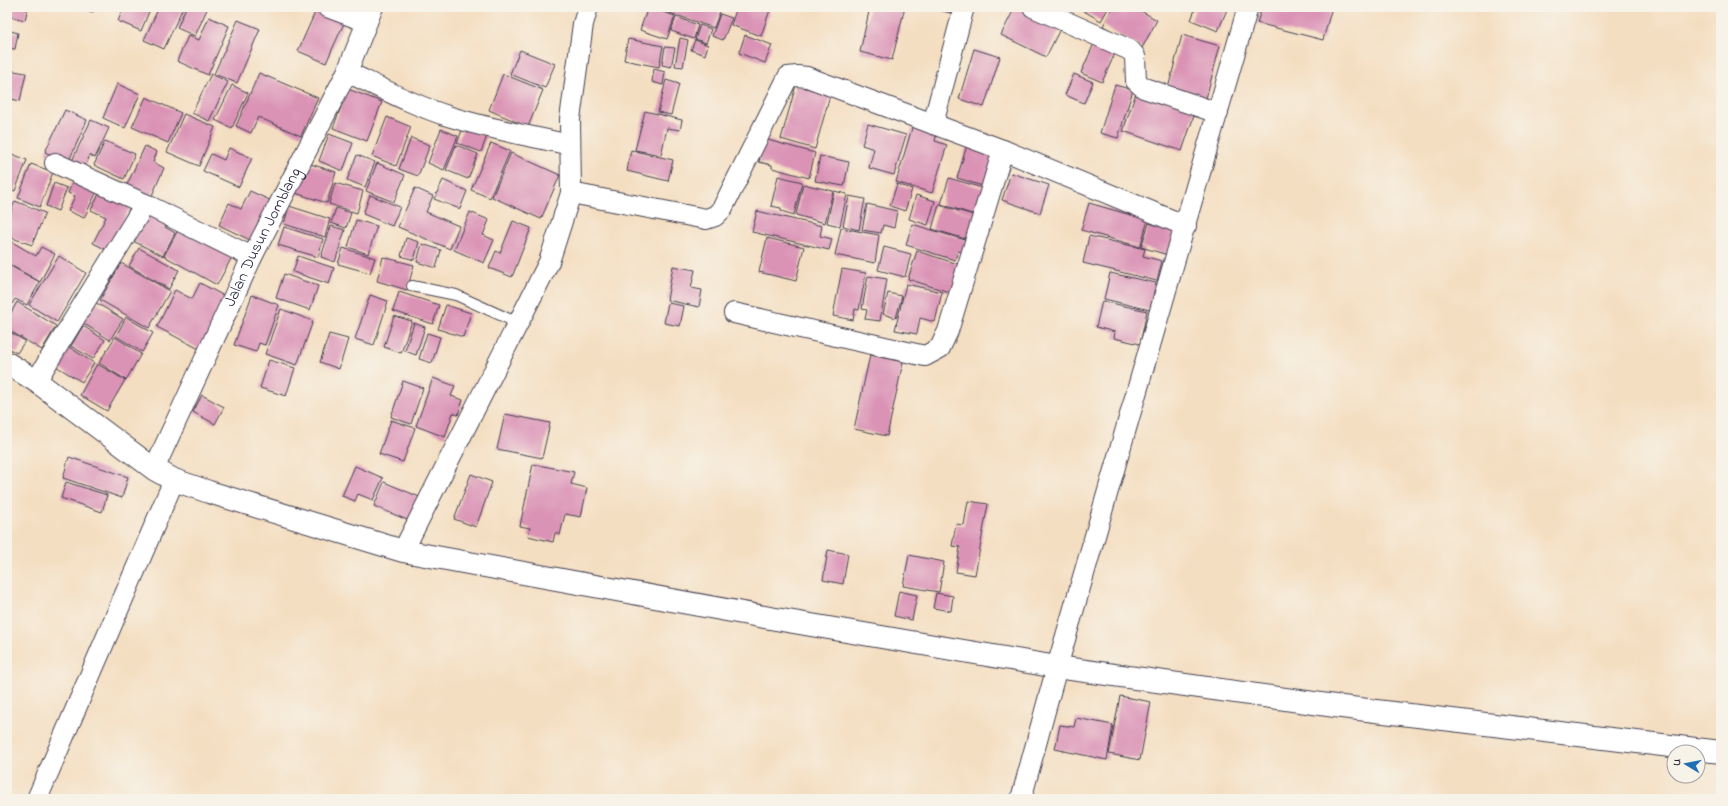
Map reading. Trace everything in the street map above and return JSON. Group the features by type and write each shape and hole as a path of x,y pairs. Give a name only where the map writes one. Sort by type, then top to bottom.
{"street":[{"path":"327,7 370,15"},
{"path":"402,551 549,262 571,193 572,168 570,119 583,24 588,7"},
{"path":"933,124 964,7"},
{"path":"1033,7 1130,50 1135,56 1136,81 1144,88 1218,113"},
{"path":"1021,799 1057,667 1186,226 1248,7"},
{"name":"Jalan Dusun Jomblang","path":"154,468 252,257 347,72 370,15"},
{"path":"347,72 409,101 449,117 486,127 570,145"},
{"path":"571,193 706,219 715,216 722,209 788,77 797,76 807,78 1003,150 1186,226"},
{"path":"734,313 925,356 940,348 948,331 1003,150"},
{"path":"55,163 145,204 252,257"},
{"path":"36,381 145,204"},
{"path":"7,363 36,381 154,468 174,480 402,551 770,618 1057,667 1342,707 1721,752"},
{"path":"37,799 174,480"}],"lane":[{"path":"412,286 456,295 518,323"}],"building":[{"path":"7,7 28,7 25,20 7,16"},
{"path":"74,7 94,7 93,12"},
{"path":"124,7 151,7 141,31 118,21"},
{"path":"159,7 183,7 164,49 144,40"},
{"path":"186,7 208,7 195,36 177,28"},
{"path":"648,7 675,16 667,39 640,30"},
{"path":"652,7 670,7 668,13"},
{"path":"672,7 706,7 720,11 714,28 670,13"},
{"path":"737,7 760,7 770,10 761,36 731,25"},
{"path":"870,7 905,7 892,60 860,52"},
{"path":"929,7 959,7 957,15"},
{"path":"1015,7 1025,7 1062,25 1046,57 1001,35"},
{"path":"1077,7 1109,7 1101,21"},
{"path":"1113,7 1134,7 1157,20 1142,48 1103,26"},
{"path":"1196,7 1228,7 1218,31 1191,20"},
{"path":"1262,7 1332,7 1323,40 1257,23"},
{"path":"317,8 345,21 326,63 298,51"},
{"path":"720,14 732,18 723,40 712,36"},
{"path":"209,17 229,26 208,75 177,61 188,36 199,40"},
{"path":"676,17 698,25 694,39 671,31"},
{"path":"238,20 260,29 237,83 214,74"},
{"path":"700,25 711,29 706,43 695,39"},
{"path":"7,30 18,33 15,49 7,48"},
{"path":"745,35 772,45 765,63 739,53"},
{"path":"1182,35 1220,46 1205,102 1167,92"},
{"path":"680,38 688,40 683,67 675,66"},
{"path":"628,39 663,46 659,67 624,60"},
{"path":"1096,39 1117,49 1102,82 1081,73"},
{"path":"695,40 708,45 705,55 691,50"},
{"path":"665,47 675,48 671,67 662,65"},
{"path":"974,49 1000,57 984,107 959,99"},
{"path":"520,50 555,64 545,88 510,74"},
{"path":"654,69 665,72 663,85 652,82"},
{"path":"7,70 26,73 20,101 7,98"},
{"path":"259,73 318,98 301,136 258,117 251,133 236,126"},
{"path":"211,74 228,82 209,121 192,113"},
{"path":"503,74 543,90 528,127 489,110"},
{"path":"1074,74 1093,82 1084,103 1065,95"},
{"path":"666,80 679,84 671,115 658,112"},
{"path":"117,84 140,94 125,128 103,118"},
{"path":"232,85 248,93 232,128 215,120"},
{"path":"796,85 830,95 815,149 781,139"},
{"path":"1115,85 1133,90 1118,138 1100,133"},
{"path":"348,89 382,102 367,141 333,128"},
{"path":"1137,90 1196,110 1182,151 1123,131"},
{"path":"146,97 181,113 168,143 132,127"},
{"path":"65,110 87,120 68,163 45,152"},
{"path":"645,111 682,120 680,130 667,128 661,155 635,150"},
{"path":"184,114 215,127 199,166 167,152"},
{"path":"387,117 411,127 396,166 372,156"},
{"path":"91,120 109,128 95,158 90,155 83,172 70,165"},
{"path":"914,121 938,129 935,141 947,145 932,193 896,182"},
{"path":"868,124 906,135 894,175 869,168 874,149 862,145"},
{"path":"463,128 487,136 481,152 457,143"},
{"path":"441,129 458,136 444,170 428,163"},
{"path":"329,134 353,143 343,171 319,161"},
{"path":"411,138 430,145 418,176 399,169"},
{"path":"764,139 815,153 809,178 772,168 772,165 759,162"},
{"path":"105,141 135,154 124,179 94,165"},
{"path":"968,142 997,151 986,187 957,178"},
{"path":"491,143 510,151 490,198 471,190"},
{"path":"456,145 478,154 468,179 446,170"},
{"path":"145,146 157,152 153,162 164,168 150,200 125,189"},
{"path":"229,148 252,158 239,187 203,171 211,154 224,160"},
{"path":"631,150 673,160 668,181 627,171"},
{"path":"7,152 27,160 15,191 7,188"},
{"path":"511,153 560,175 541,219 492,197"},
{"path":"357,155 375,162 365,187 347,180"},
{"path":"820,156 849,162 844,186 815,181"},
{"path":"304,162 336,172 327,203 295,193"},
{"path":"377,163 405,175 394,202 366,191"},
{"path":"31,164 53,172 40,207 18,198"},
{"path":"1011,173 1049,185 1040,213 1002,200"},
{"path":"778,176 802,182 794,215 781,211 781,208 771,206"},
{"path":"74,178 98,189 84,218 68,211 75,196 68,193"},
{"path":"949,178 986,189 978,216 941,204"},
{"path":"443,180 467,191 460,209 434,199"},
{"path":"54,183 67,188 58,211 46,206"},
{"path":"335,183 363,191 357,213 329,204"},
{"path":"803,184 833,191 825,223 796,215"},
{"path":"897,184 912,189 905,211 890,206"},
{"path":"415,188 433,196 426,212 459,226 450,249 398,227"},
{"path":"101,190 131,205 109,251 93,243 106,217 91,210"},
{"path":"250,191 274,202 254,242 219,225 229,203 241,209"},
{"path":"834,191 847,194 840,226 827,223"},
{"path":"370,195 400,207 392,226 363,214"},
{"path":"916,195 935,201 928,225 909,219"},
{"path":"849,196 865,199 859,230 843,226"},
{"path":"15,201 45,213 32,245 7,236 7,220"},
{"path":"1089,203 1148,220 1140,247 1081,230"},
{"path":"867,204 897,211 894,228 883,225 881,233 862,230"},
{"path":"939,205 977,216 969,240 932,229"},
{"path":"289,206 330,219 325,237 284,224"},
{"path":"151,208 170,219 165,227 175,233 163,256 133,241"},
{"path":"336,208 351,213 346,228 331,223"},
{"path":"757,211 822,226 820,236 832,239 829,250 752,232"},
{"path":"470,212 489,220 483,235 494,240 484,263 454,250"},
{"path":"356,220 377,226 368,254 348,247"},
{"path":"513,221 531,228 512,277 489,268 496,251 500,253"},
{"path":"1149,223 1175,231 1168,255 1141,247"},
{"path":"912,224 972,242 968,254 958,251 955,260 906,245"},
{"path":"331,226 345,230 335,262 321,257"},
{"path":"284,227 323,239 318,257 278,245"},
{"path":"179,228 232,257 217,285 164,256"},
{"path":"841,228 879,235 875,263 835,255"},
{"path":"1089,236 1145,249 1143,256 1162,261 1157,281 1083,263"},
{"path":"406,238 419,242 414,260 401,256"},
{"path":"767,238 804,247 796,281 759,272"},
{"path":"7,239 36,256 41,247 55,254 40,282 7,263"},
{"path":"422,244 441,250 436,268 417,262"},
{"path":"884,247 911,254 905,277 878,270"},
{"path":"139,248 179,270 169,289 129,266"},
{"path":"343,248 375,258 370,273 338,264"},
{"path":"917,251 961,265 952,293 908,279"},
{"path":"59,256 86,273 57,322 29,305"},
{"path":"298,256 334,268 329,284 293,272"},
{"path":"383,257 414,265 407,290 377,281"},
{"path":"121,263 170,291 149,328 100,300"},
{"path":"7,264 40,282 27,305 15,299 10,307 7,305"},
{"path":"673,266 695,270 691,288 702,290 699,307 667,300"},
{"path":"842,269 866,273 859,310 855,309 853,320 833,316"},
{"path":"1110,273 1156,283 1150,310 1104,299"},
{"path":"284,274 318,286 310,310 276,298"},
{"path":"868,276 887,279 880,321 865,319 867,310 862,309"},
{"path":"200,283 230,299 203,351 157,327 175,290 192,299"},
{"path":"906,284 942,292 935,322 920,318 917,334 895,330"},
{"path":"399,292 439,305 433,324 393,311"},
{"path":"888,293 902,296 896,318 883,314"},
{"path":"252,295 279,305 265,345 259,343 256,352 234,345"},
{"path":"370,295 388,301 374,345 355,339"},
{"path":"93,301 123,319 110,340 81,322"},
{"path":"1102,301 1147,311 1140,344 1114,338 1115,332 1096,327"},
{"path":"17,302 56,326 42,350 7,329 7,320"},
{"path":"668,303 684,306 680,326 664,323"},
{"path":"446,305 471,313 463,337 438,329"},
{"path":"281,309 313,321 297,365 265,354"},
{"path":"394,316 412,321 401,353 384,347"},
{"path":"126,317 153,333 142,352 116,336"},
{"path":"414,323 425,327 416,355 405,351"},
{"path":"83,326 105,340 93,359 71,346"},
{"path":"8,331 25,341 17,353 7,348"},
{"path":"427,333 440,337 432,363 419,359"},
{"path":"329,334 348,339 339,369 320,362"},
{"path":"115,337 141,354 126,380 99,363"},
{"path":"66,345 94,363 82,382 54,365"},
{"path":"870,355 903,362 887,436 854,429"},
{"path":"269,360 295,368 286,396 260,388"},
{"path":"97,364 125,380 107,411 80,395"},
{"path":"433,378 455,386 451,396 463,400 458,415 453,413 445,437 416,426"},
{"path":"403,381 423,388 411,424 391,417"},
{"path":"202,395 224,407 215,424 193,412"},
{"path":"505,414 550,423 542,458 497,449"},
{"path":"391,420 415,428 403,462 379,454"},
{"path":"69,457 128,477 122,498 63,478"},
{"path":"533,464 574,472 571,484 587,488 581,517 565,514 560,535 555,533 553,542 528,536 530,528 520,526"},
{"path":"355,466 383,478 373,500 358,494 355,501 342,496"},
{"path":"471,474 492,482 476,527 454,519"},
{"path":"66,482 107,495 102,512 61,498"},
{"path":"384,482 422,498 412,522 374,506"},
{"path":"968,501 988,504 975,575 956,572 960,547 952,546 956,524 964,525"},
{"path":"828,550 848,554 843,584 823,580"},
{"path":"909,555 944,562 939,592 903,586"},
{"path":"899,591 917,595 912,620 894,616"},
{"path":"936,593 953,596 951,611 933,608"},
{"path":"1120,696 1151,702 1140,760 1109,754"},
{"path":"1076,718 1113,725 1107,760 1055,749 1060,725 1074,727"}]}
